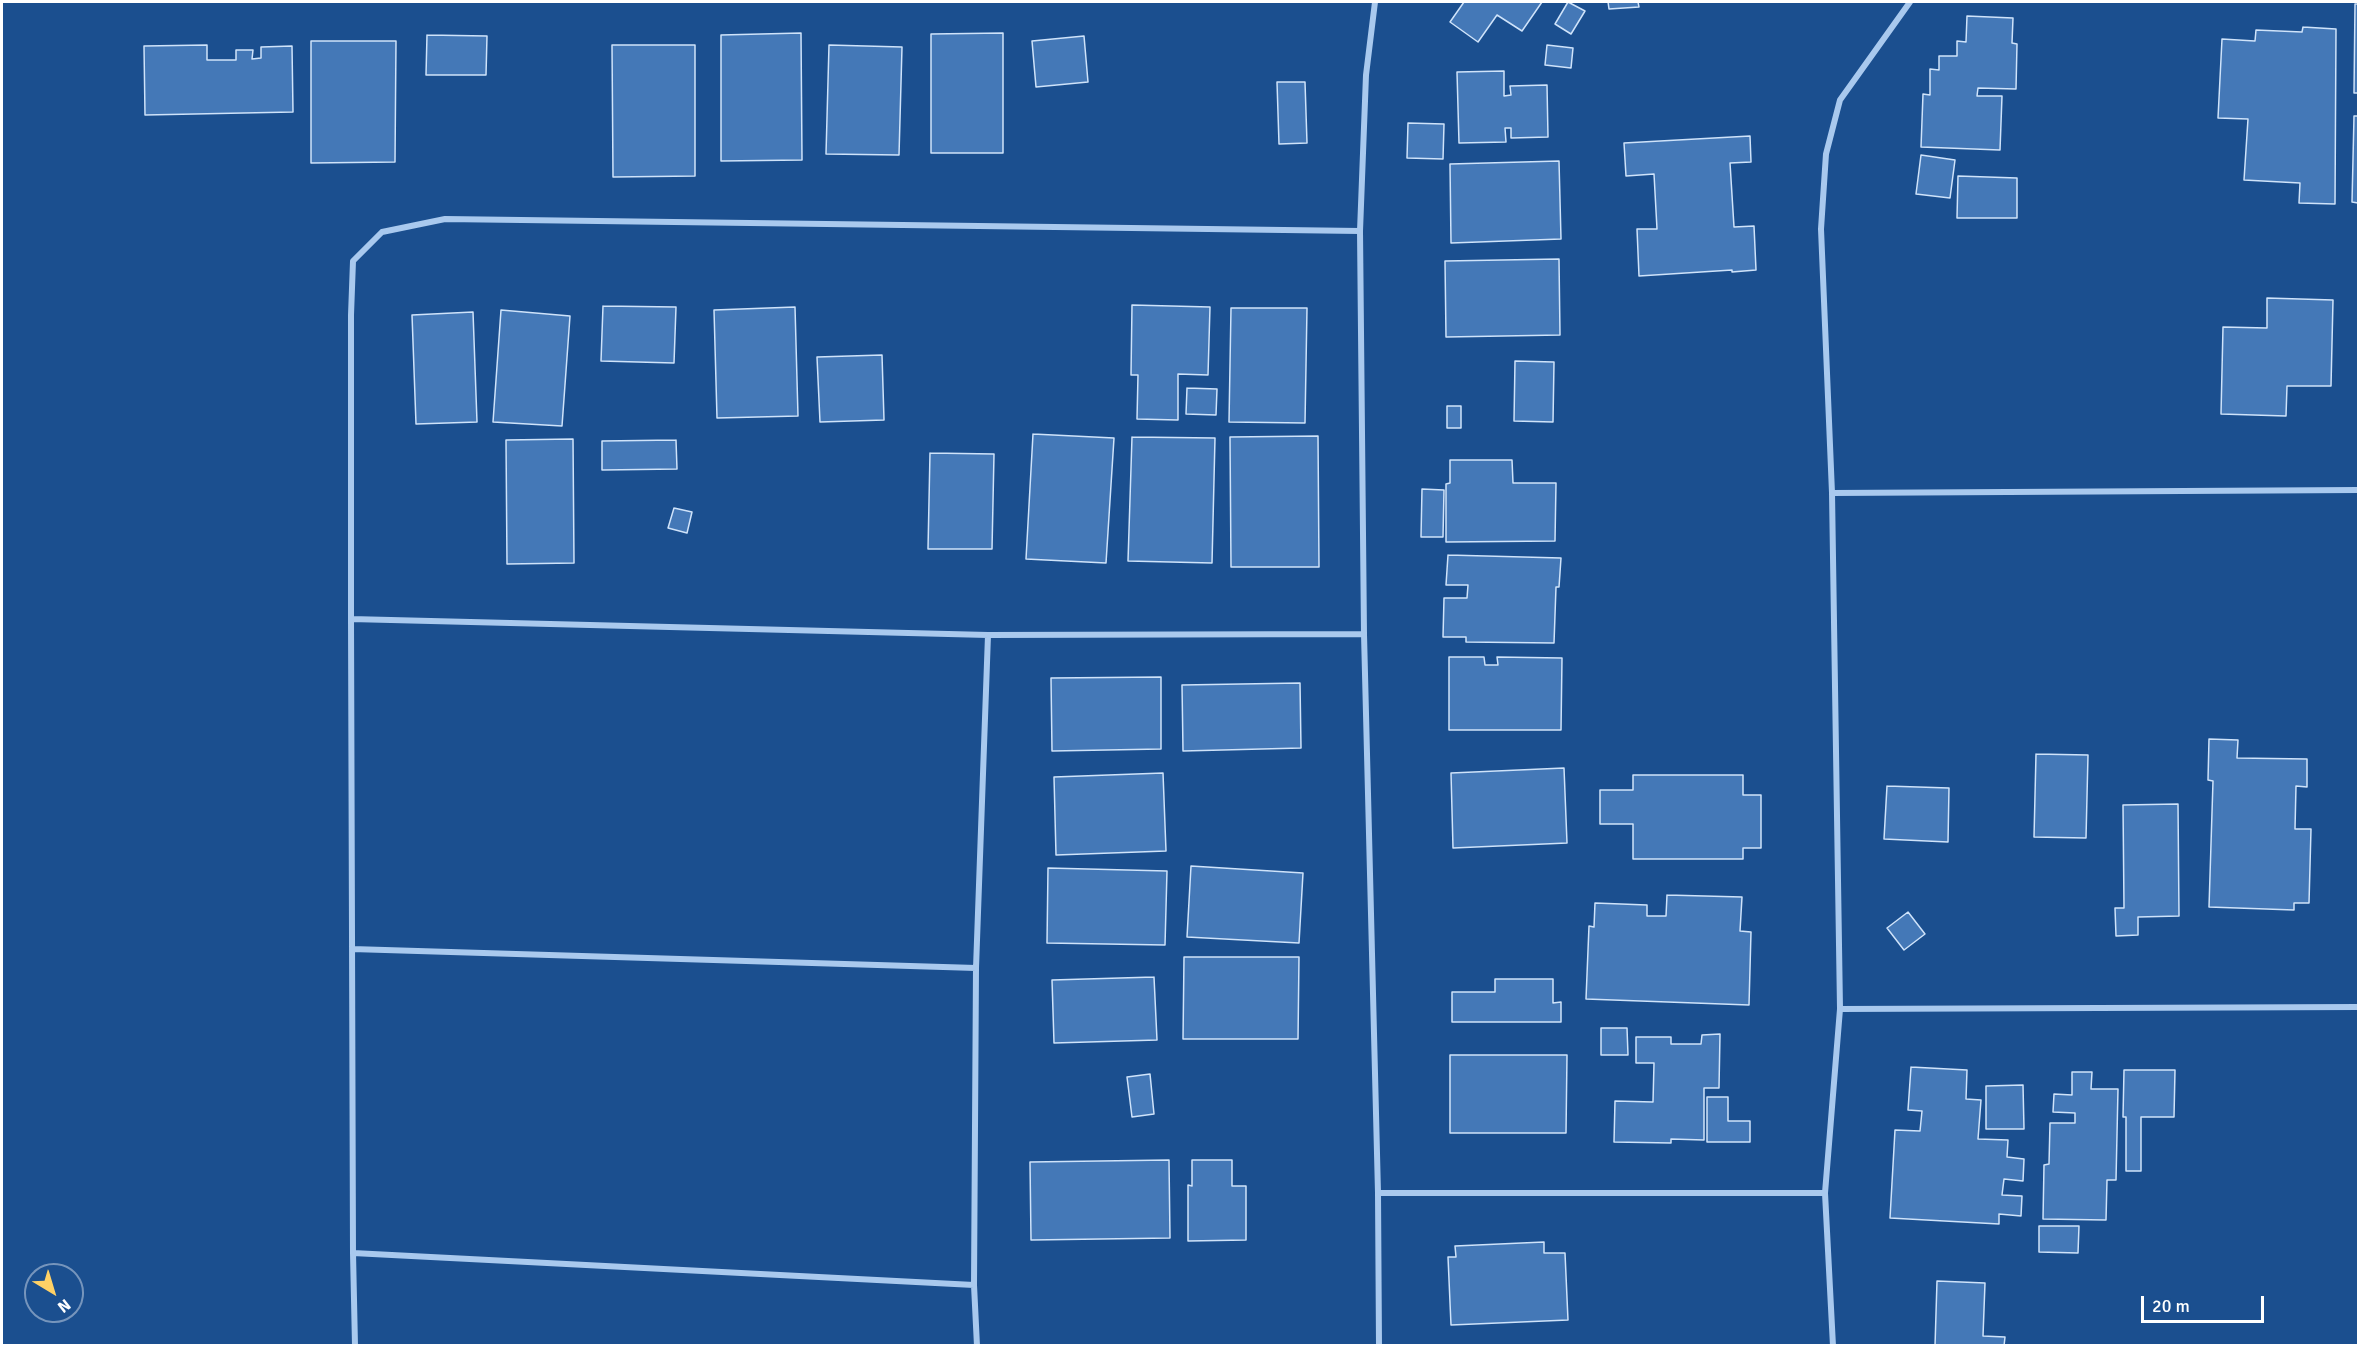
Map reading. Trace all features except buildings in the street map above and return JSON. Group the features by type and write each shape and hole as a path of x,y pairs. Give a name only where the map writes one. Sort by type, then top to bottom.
{"street":[{"path":"1375,2 1366,75 1360,231 1364,634 1378,1192 1379,1346"},
{"path":"1833,1346 1825,1193 1840,1010 1832,493 1821,229 1826,154 1840,100 1910,2"},
{"path":"355,1346 351,619 353,261 382,232 445,219 1360,231"},
{"path":"1832,493 2358,490"},
{"path":"351,619 988,635 1364,634"},
{"path":"977,1346 974,1285 976,968 988,635"},
{"path":"352,949 976,968"},
{"path":"1840,1010 2358,1007"},
{"path":"1378,1192 1825,1193"},
{"path":"353,1253 974,1285"}]}
